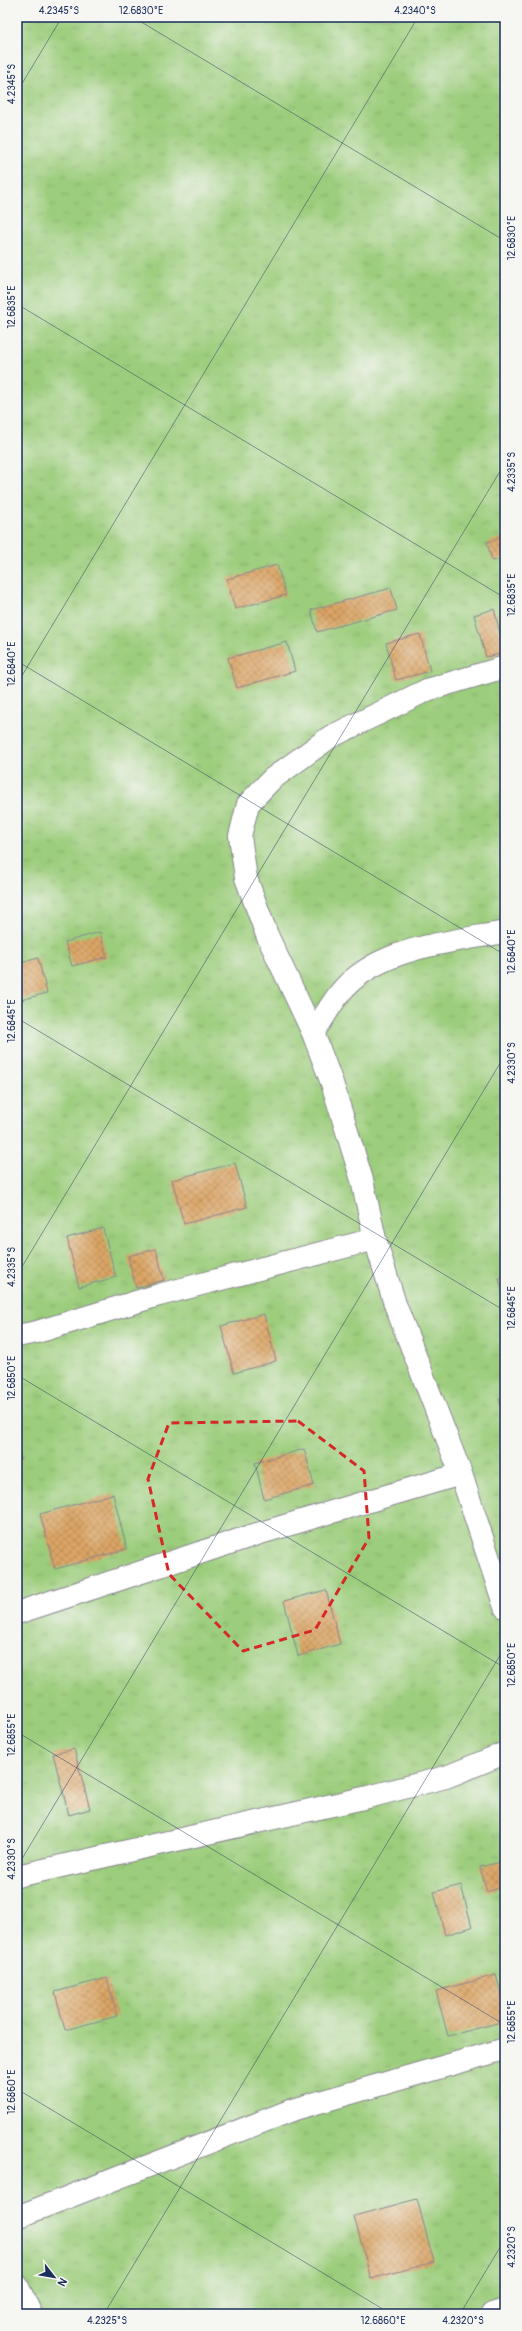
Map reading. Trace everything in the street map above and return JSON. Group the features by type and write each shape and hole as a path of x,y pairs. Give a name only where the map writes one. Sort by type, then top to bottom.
{"street":[{"path":"505,667 427,690 330,737 272,779 248,804 240,836 246,878 267,935 313,1034 332,1083 362,1180 375,1239 395,1304 461,1474 505,1607"},
{"path":"313,1034 346,986 376,964 418,948 505,932"},
{"path":"17,1336 37,1332 159,1295 375,1239"},
{"path":"17,1613 257,1534 461,1474"},
{"path":"17,1876 368,1797 446,1777 505,1754"},
{"path":"17,2217 295,2109 505,2049"},
{"path":"17,2285 31,2314"},
{"path":"492,2314 505,2310"}],"highlighted area":[{"path":"298,1421 364,1471 369,1538 315,1630 243,1651 169,1574 148,1479 169,1423"}],"green space":[{"path":"17,17 505,17 505,2314 17,2314"}],"building":[{"path":"505,537 505,558 492,561 487,542"},
{"path":"277,565 286,595 235,609 227,579"},
{"path":"391,588 397,610 317,632 311,610"},
{"path":"494,609 505,653 486,657 474,615"},
{"path":"420,634 430,671 396,680 386,643"},
{"path":"287,642 295,671 237,688 228,658"},
{"path":"100,932 107,957 72,966 65,942"},
{"path":"38,958 47,993 17,1001 17,964"},
{"path":"235,1163 247,1207 184,1224 172,1180"},
{"path":"103,1228 116,1277 79,1287 67,1238"},
{"path":"156,1249 164,1280 136,1288 128,1256"},
{"path":"505,1276 505,1298 504,1299 499,1278"},
{"path":"264,1314 276,1361 234,1373 221,1326"},
{"path":"505,1397 505,1419 499,1399"},
{"path":"17,1443 21,1459 17,1460"},
{"path":"304,1449 314,1485 264,1499 255,1463"},
{"path":"113,1494 127,1549 55,1569 40,1514"},
{"path":"326,1590 340,1644 298,1656 284,1601"},
{"path":"74,1749 90,1809 69,1815 53,1754"},
{"path":"505,1861 505,1886 487,1892 480,1867"},
{"path":"461,1885 472,1927 445,1935 434,1892"},
{"path":"496,1975 505,2006 505,2021 448,2036 436,1991"},
{"path":"107,1978 117,2016 65,2030 55,1992"},
{"path":"417,2199 434,2262 371,2279 354,2216"}]}
